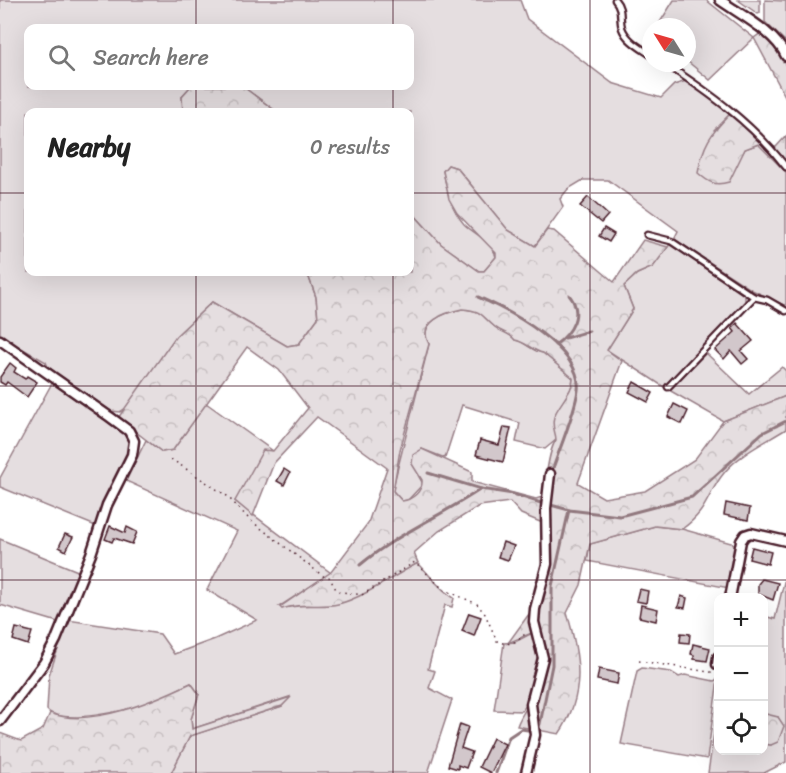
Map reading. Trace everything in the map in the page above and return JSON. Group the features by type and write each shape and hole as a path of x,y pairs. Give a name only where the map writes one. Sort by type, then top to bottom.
{"street":[{"path":"720,0 783,48 786,56"},
{"path":"0,340 129,431 134,441 132,455 107,505 92,554 56,640 44,663 0,720"},
{"path":"526,773 535,735 531,704 543,658 534,622 535,609 547,564 546,504 549,474"},
{"path":"731,593 741,541 745,535 751,533 786,541"}],"lane":[{"path":"615,0 619,4 622,28 627,37 642,48"},
{"path":"678,72 738,115 768,143 786,167"},
{"path":"647,235 670,241 754,297 766,300 786,311"},
{"path":"668,387 754,297"}],"path":[{"path":"171,459 227,496 250,520 323,576 329,577 337,591 362,595 415,562 443,589 477,604 485,614 499,643 507,645 516,642 534,622"},
{"path":"639,661 714,675"}],"green space":[{"path":"0,0 520,0 527,19 612,83 661,98 674,85 686,81 731,113 714,130 742,154 745,149 759,144 786,172 786,306 752,290 674,239 678,231 608,180 583,180 568,189 560,199 563,207 535,246 508,230 457,168 448,165 443,171 456,212 464,224 491,247 496,257 484,271 479,271 441,244 414,214 414,108 272,108 247,90 414,90 414,24 24,24 24,90 187,90 182,96 183,108 24,108 24,276 308,276 316,297 318,318 299,344 287,346 212,302 176,336 128,407 120,412 111,411 48,367 46,362 0,336"},
{"path":"674,0 706,0 754,38 710,80 696,68 696,18 663,18"},
{"path":"738,0 760,0 760,13 758,14"},
{"path":"765,0 786,1 786,42 765,22"},
{"path":"761,33 786,58 786,98 754,38"},
{"path":"187,90 247,90 272,108 183,108 182,96"},
{"path":"731,113 767,147 776,147 786,136 786,172 758,144 745,149 729,182 712,183 698,173 708,140"},
{"path":"448,165 457,168 508,230 535,246 547,230 554,231 614,282 643,240 668,247 653,267 637,274 624,286 633,309 607,350 622,361 578,483 604,498 645,491 695,459 723,421 786,396 786,429 730,466 718,481 702,509 682,529 655,526 590,544 581,585 567,613 575,645 578,675 573,705 559,734 517,726 540,685 546,667 543,651 534,632 508,643 542,596 545,524 521,514 510,502 479,506 439,531 414,553 418,563 368,592 338,604 282,609 280,607 331,572 368,523 387,468 317,417 274,463 253,516 235,501 263,450 273,451 308,408 279,370 247,347 173,450 162,452 118,418 176,336 212,302 287,346 299,344 318,318 316,297 308,276 414,276 414,214 441,244 479,271 484,271 496,257 496,253 457,213 449,199 443,171","holes":["462,309 474,311 515,340 543,353 573,378 571,388 554,417 556,440 549,459 542,497 536,499 472,482 472,472 422,449 413,455 412,464 422,480 421,488 413,497 402,501 393,491 400,450 429,344 426,336 427,330 435,319 449,313"]},
{"path":"670,244 745,296 745,302 664,387 607,350 633,309 624,286 637,274 653,267"},
{"path":"462,309 481,314 495,327 515,340 543,353 573,378 571,389 556,413 556,440 545,449 516,442 520,423 462,405 445,458 422,449 418,475 423,484 408,500 402,501 393,491 394,483 429,344 426,336 427,330 435,319"},
{"path":"706,353 749,394 782,367 786,371 786,396 723,421 669,390"},
{"path":"52,383 129,437 131,447 98,527 0,487 0,478"},
{"path":"206,403 273,451 235,501 331,573 280,606 341,603 418,563 439,586 454,598 452,607 445,605 428,669 435,671 429,688 452,700 428,773 171,773 190,736 282,706 289,697 192,729 191,719 199,694 191,683 154,701 111,713 66,717 55,715 47,710 49,675 68,620 160,634 174,654 257,620 207,590 237,531 126,481 146,440 162,452 173,450"},
{"path":"655,526 682,529 738,545 729,588 587,561 590,544"},
{"path":"0,539 80,572 58,622 0,605"},
{"path":"786,574 786,762 764,773 708,773 714,733 714,755 768,755 768,745 771,745 778,717 768,716 768,617 775,619"},
{"path":"534,632 546,660 539,686 522,711 494,710 504,643 515,642"},
{"path":"642,668 671,672 679,677 685,675 714,681 714,708 707,759 621,744 637,671"},
{"path":"191,683 199,694 191,719 192,729 291,697 282,706 190,736 171,773 0,773 0,733 21,741 43,729 50,713 66,717 103,715 141,704"},
{"path":"768,714 778,717 784,726 778,742 768,745"}],"building":[{"path":"588,197 608,215 601,223 580,206"},
{"path":"604,228 614,234 609,242 599,236"},
{"path":"737,323 753,341 741,351 748,359 742,364 731,351 724,359 715,350 735,332 732,328"},
{"path":"10,363 16,368 14,372 25,379 27,376 37,382 27,397 7,382 5,385 0,382 0,377"},
{"path":"634,382 653,393 648,402 629,392"},
{"path":"674,404 688,411 682,424 668,417"},
{"path":"504,427 511,428 503,462 476,455 480,440 499,445"},
{"path":"284,469 290,473 284,485 277,481"},
{"path":"726,503 750,508 748,520 724,515"},
{"path":"110,526 125,533 127,527 137,532 132,544 114,538 112,542 105,539"},
{"path":"65,534 73,537 66,551 59,547"},
{"path":"503,542 514,546 508,560 498,557"},
{"path":"752,547 771,552 768,564 749,559"},
{"path":"762,579 778,583 773,600 768,598 768,593 758,593 758,584"},
{"path":"639,589 648,591 646,603 636,601"},
{"path":"681,596 687,598 685,608 678,607"},
{"path":"641,605 658,609 656,621 639,617"},
{"path":"469,613 481,617 474,636 462,631"},
{"path":"16,628 32,632 28,645 13,640"},
{"path":"681,633 690,634 689,643 680,642"},
{"path":"693,644 710,648 707,661 694,659 694,655 691,654"},
{"path":"599,669 619,673 617,684 597,680"},
{"path":"460,724 468,727 461,748 472,752 466,768 458,765 458,769 448,766"},
{"path":"493,738 505,744 491,773 479,767"}],"waterway":[{"path":"555,345 571,329 576,316 576,309 569,295"},
{"path":"478,297 507,311 541,333 569,360 576,375 578,390 576,399 551,474"},
{"path":"565,338 589,331"},
{"path":"569,510 620,516 692,497 762,433 786,421"},
{"path":"428,473 481,489"},
{"path":"360,565 404,534 481,489 513,494 544,504"},
{"path":"496,773 509,737 521,729 534,731 540,724 552,665 552,586 569,510 547,504"}]}
